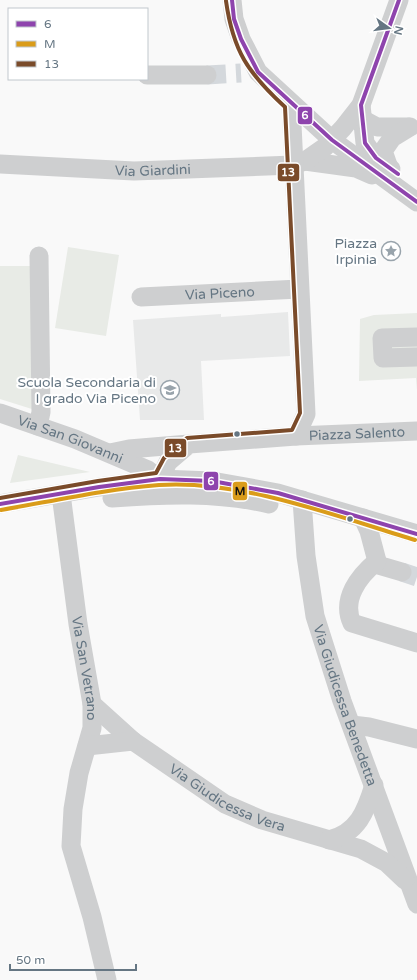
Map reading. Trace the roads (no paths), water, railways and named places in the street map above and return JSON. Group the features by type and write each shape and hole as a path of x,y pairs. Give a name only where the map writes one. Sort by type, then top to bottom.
{"street":[{"path":"232,0 234,19 250,73 290,104 332,140 391,176 417,188"},
{"path":"392,5 362,112 362,125 365,143 391,176 417,202"},
{"path":"148,75 207,75"},
{"path":"290,104 297,168 299,289 306,414 296,436"},
{"path":"362,112 376,127 413,127"},
{"path":"297,168 332,140 362,112"},
{"path":"391,176 384,151 392,138 413,127"},
{"name":"Via Giardini","path":"0,164 134,171 356,168 391,176"},
{"path":"38,426 41,412 39,256"},
{"name":"Via Piceno","path":"141,297 299,289"},
{"path":"417,337 382,338 383,358 417,357"},
{"name":"Via San Giovanni","path":"0,413 110,453 148,470 160,479"},
{"name":"Piazza Salento","path":"110,453 129,449 296,436 417,431"},
{"path":"160,479 168,462 189,444"},
{"path":"0,512 61,498 99,487 160,479 212,481 245,486 302,506 366,525 417,545"},
{"path":"0,504 61,498 167,493 302,506"},
{"name":"Via San Vetrano","path":"61,498 78,624 92,704 92,728 79,773 73,809 71,846 92,917 108,980"},
{"name":"Via Giudicessa Benedetta","path":"302,506 306,556 315,616 342,701 374,785 408,884 417,904"},
{"path":"366,525 417,534"},
{"path":"366,525 378,565 402,572"},
{"path":"376,561 362,573 351,591 349,616 352,623 417,643"},
{"name":"Via Giudicessa Vera","path":"92,704 133,741 225,804 262,820 361,849 387,863 408,884"},
{"path":"352,725 369,727 417,739"},
{"path":"87,746 133,741"},
{"path":"330,840 342,837 353,829 366,807 374,785"}],"tunnel":[{"path":"207,75 241,73"},
{"path":"402,572 417,577"}],"place":[{"name":"Piazza Irpinia","path":"391,251"},
{"name":"Scuola Secondaria di I grado Via Piceno","path":"170,390"}]}
